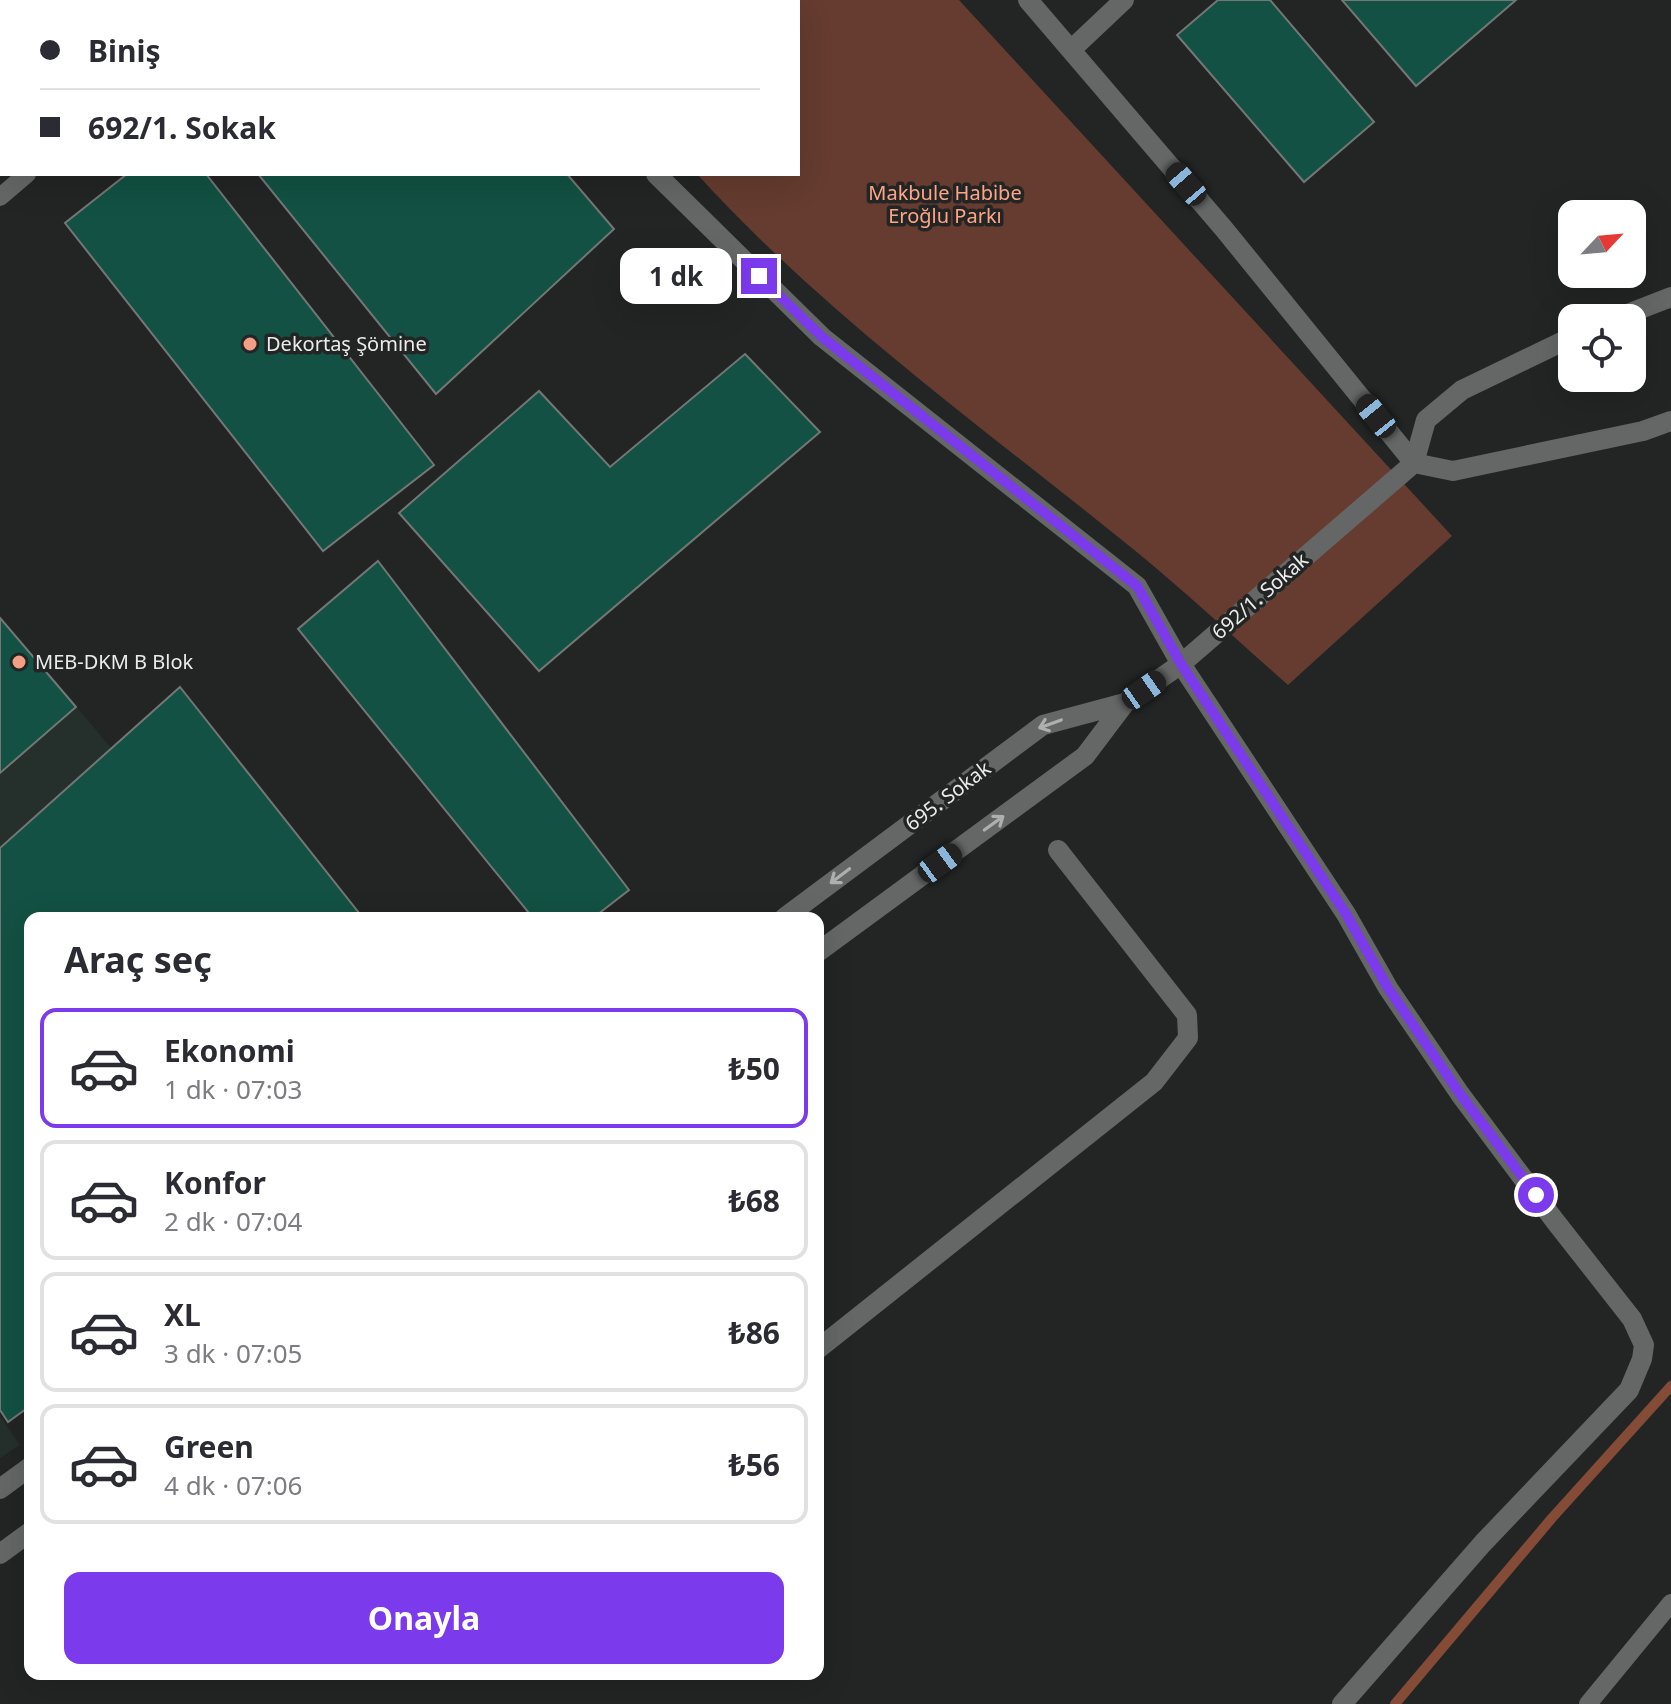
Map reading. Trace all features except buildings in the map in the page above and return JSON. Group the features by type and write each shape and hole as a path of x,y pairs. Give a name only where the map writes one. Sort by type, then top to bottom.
{"street":[{"path":"1028,0 1224,229 1414,463 1453,471 1643,431 1671,421"},
{"path":"1071,50 1124,0"},
{"path":"658,176 822,337 1137,586 1181,664 1346,914 1388,988 1555,1221 1632,1319 1644,1345 1642,1359 1629,1390 1483,1543 1342,1704"},
{"path":"1646,307 1671,297"},
{"path":"1414,463 1426,420 1462,390 1558,344"},
{"name":"692/1. Sokak","path":"1181,664 1414,463"},
{"name":"695. Sokak","path":"824,948 1085,756 1125,703 1181,664"},
{"name":"695. Sokak","path":"792,912 1043,725 1125,703"},
{"path":"824,1344 1154,1082 1188,1038 1187,1015 1058,850"},
{"path":"0,1489 24,1471"},
{"path":"0,1554 24,1536"}],"lane":[{"path":"0,197 25,176"},
{"path":"1588,1704 1671,1603"}],"shaded area":[{"path":"0,616 112,749 0,848"},
{"path":"0,1416 20,1445 0,1458"}],"green space":[{"name":"Makbule Habibe Eroğlu Parkı","path":"800,0 959,0 1452,536 1288,685 1138,553 910,372 747,227 699,176 800,176"}],"waterway":[{"path":"1395,1704 1552,1518 1671,1386"}],"place":[{"name":"Dekortaş Şömine","path":"250,344"},
{"name":"MEB-DKM B Blok","path":"19,662"}],"route":[{"path":"759,276 822,337 1137,586 1181,664 1346,914 1388,988 1460,1094 1536,1195"}]}
